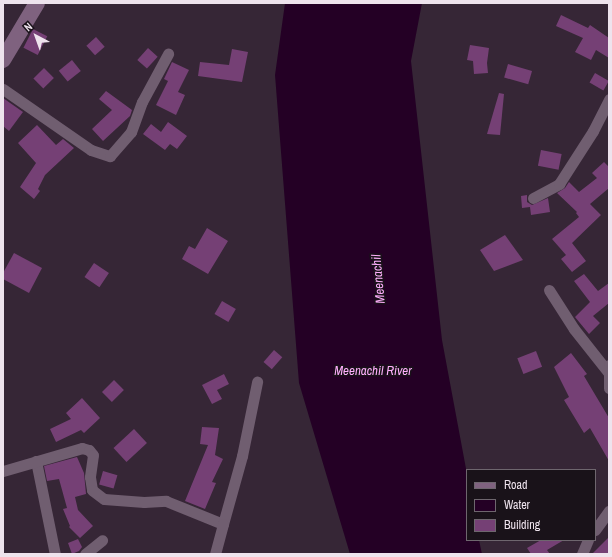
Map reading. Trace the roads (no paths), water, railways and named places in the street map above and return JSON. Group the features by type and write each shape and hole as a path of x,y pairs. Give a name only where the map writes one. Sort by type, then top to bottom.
{"main road":[{"path":"3,60 37,3"}],"street":[{"path":"3,89 91,150 110,156 131,132 142,102 168,54"},
{"path":"533,198 559,184 593,131 609,99"},
{"path":"549,290 574,329 608,372"},
{"path":"609,364 609,388"},
{"path":"215,554 242,456 257,382"},
{"path":"3,471 82,448 89,450 93,456 90,477 92,490 104,499 144,502 166,501 223,524"},
{"path":"36,461 55,554"},
{"path":"596,529 609,511"},
{"path":"85,554 102,540"},
{"path":"582,554 588,541"}],"water":[{"name":"Meenachil River","path":"285,3 422,3 411,61 442,340 466,469 466,541 479,541 482,554 350,554 299,383 275,75"}],"water label":[{"name":"Meenachil","path":"379,279"}]}
